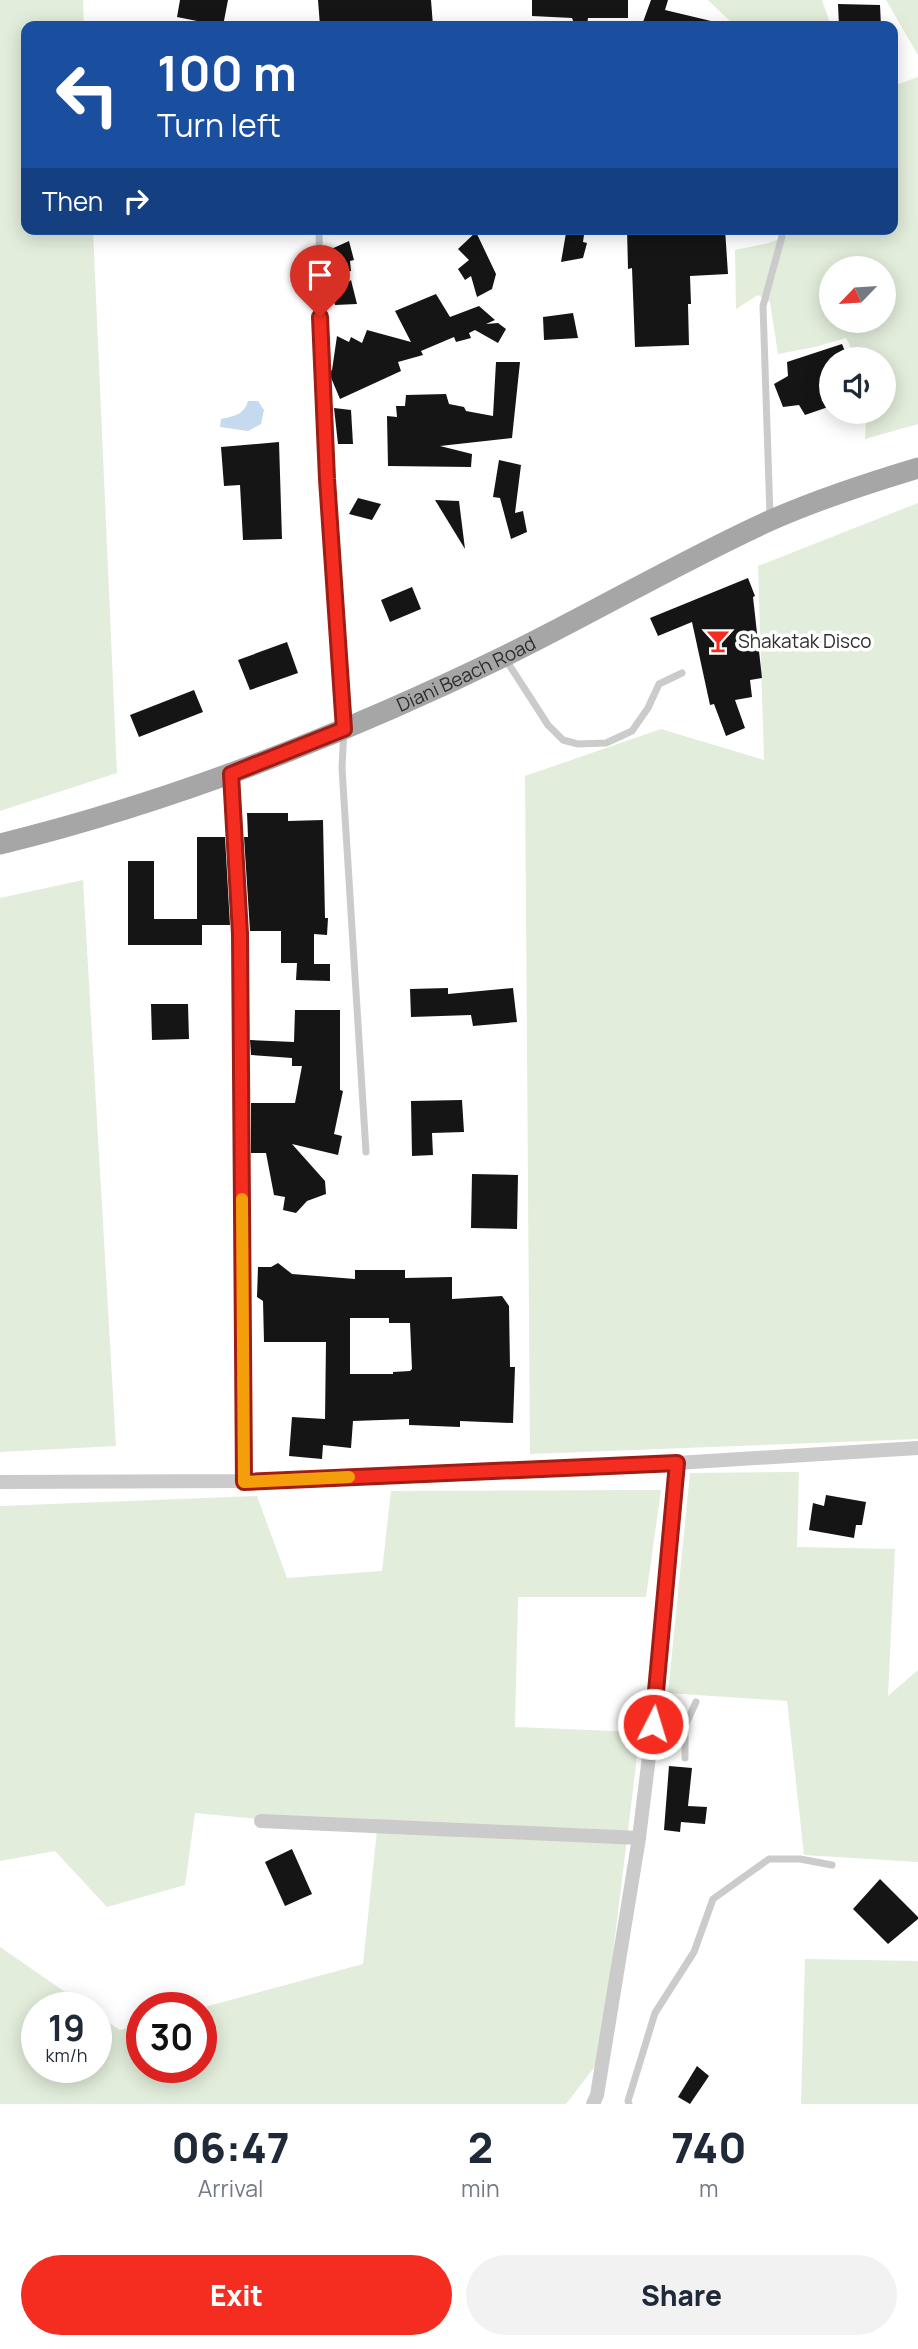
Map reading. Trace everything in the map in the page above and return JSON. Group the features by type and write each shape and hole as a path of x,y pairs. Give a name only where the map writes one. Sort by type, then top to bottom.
{"main road":[{"name":"Diani Beach Road","path":"0,844 61,829 231,774 344,729 504,656 770,521 918,468"}],"street":[{"path":"231,774 240,934 244,1482"},
{"path":"0,1482 244,1482 677,1463 918,1448"},
{"path":"593,2104 597,2095 639,1838 653,1724 677,1463"},
{"path":"261,1821 639,1838"}],"lane":[{"path":"319,235 322,398 344,729 342,768 366,1152"},
{"path":"770,521 763,306 782,235"},
{"path":"504,656 548,725 563,740 578,744 606,743 632,731 648,708 659,684 682,673"},
{"path":"685,1758 685,1726 696,1702"},
{"path":"653,1724 685,1726"},
{"path":"629,2104 654,2013 694,1952 713,1899 769,1859 800,1859 832,1865"}],"green space":[{"path":"0,0 83,0 84,21 21,21 21,235 93,235 117,773 0,811"},
{"path":"708,0 822,0 829,21 730,21"},
{"path":"886,0 918,0 918,55"},
{"path":"918,77 918,424 865,439 866,424 896,424 896,347 851,347 846,338 778,354 770,302 758,295 736,309 735,250 769,243 789,235 898,235 898,84"},
{"path":"918,503 918,1439 530,1454 525,776 661,729 764,760 758,566"},
{"path":"83,880 116,1446 0,1452 0,898"},
{"path":"799,1472 797,1547 895,1549 888,1696 918,1670 918,1862 804,1855 787,1701 668,1693 690,1473"},
{"path":"661,1490 646,1597 518,1597 515,1727 640,1732 600,2060 566,2104 0,2104 0,1947 65,1992 21,1992 21,2083 112,2083 112,2025 120,2030 126,2028 126,2083 217,2083 217,2004 363,1964 377,1830 195,1813 185,1885 107,1907 55,1851 0,1861 0,1506 257,1496 287,1578 382,1571 391,1491"},
{"path":"805,1959 918,1961 918,2104 801,2104"}],"water":[{"path":"248,401 258,401 264,410 261,424 248,431 220,427 221,419 241,412"}],"building":[{"path":"180,0 228,0 224,21 197,21 177,17"},
{"path":"318,0 431,0 433,21 320,21"},
{"path":"532,0 628,0 628,18 588,18 588,21 573,21 572,18 532,16"},
{"path":"651,0 668,0 665,10 711,21 643,21"},
{"path":"838,4 880,5 881,21 839,21"},
{"path":"473,235 477,235 496,274 492,289 477,297 471,276 465,280 458,269 469,260 458,249"},
{"path":"566,235 584,235 583,242 587,243 583,258 561,262"},
{"path":"627,235 725,235 728,274 690,276 689,345 635,347 632,268 628,269"},
{"path":"349,241 354,260 350,261 351,271 332,274 329,250"},
{"path":"351,280 357,304 335,305 332,294"},
{"path":"436,294 450,317 479,306 495,320 486,324 498,323 506,329 498,343 475,330 469,333 471,338 456,342 454,337 421,351 423,355 398,362 401,371 340,399 329,373 332,370 337,336 349,342 351,337 362,343 367,330 411,342 395,311"},
{"path":"573,313 578,338 544,340 543,317"},
{"path":"819,352 819,410 805,415 799,405 783,407 774,384 788,376 787,362"},
{"path":"496,362 520,362 512,438 440,446 472,454 471,467 388,466 387,416 397,417 396,406 405,406 406,395 446,394 449,404 464,407 466,411 493,416"},
{"path":"334,408 351,410 353,444 338,444"},
{"path":"279,442 282,539 243,540 240,485 224,486 221,447"},
{"path":"499,460 521,465 515,513 523,511 527,532 511,539 500,498 493,497"},
{"path":"358,498 381,504 372,520 349,514"},
{"path":"435,500 459,501 465,549"},
{"path":"748,578 755,596 762,678 750,680 752,697 735,700 745,728 726,736 714,704 710,705 692,622 658,636 650,618"},
{"path":"412,587 421,609 390,622 381,600"},
{"path":"287,642 298,673 250,690 238,660"},
{"path":"194,690 203,712 139,737 130,715"},
{"path":"247,813 288,813 288,821 323,820 327,935 314,934 314,964 330,964 330,981 296,980 297,963 281,963 281,931 250,931 244,837 248,837"},
{"path":"197,837 225,837 230,925 202,925 202,945 128,945 128,861 154,861 154,919 197,919"},
{"path":"448,988 448,994 513,988 517,1022 473,1026 471,1015 411,1017 410,989"},
{"path":"151,1004 188,1004 189,1039 152,1040"},
{"path":"295,1010 340,1010 340,1090 343,1091 334,1134 342,1136 338,1155 292,1144 325,1181 326,1194 307,1201 296,1213 283,1210 285,1197 274,1195 266,1153 251,1153 251,1103 295,1103 302,1066 292,1066 292,1058 251,1055 250,1040 294,1042"},
{"path":"462,1100 464,1132 432,1133 433,1155 412,1156 411,1101"},
{"path":"472,1174 518,1175 517,1229 471,1228"},
{"path":"278,1263 292,1274 355,1279 355,1270 405,1270 405,1278 452,1277 452,1299 502,1296 509,1306 510,1367 515,1367 513,1423 460,1421 460,1427 409,1425 409,1419 353,1421 351,1448 323,1445 322,1459 289,1456 292,1417 325,1419 326,1342 264,1342 263,1301 257,1297 258,1267 271,1267","holes":["350,1318 389,1318 389,1323 410,1323 412,1369 393,1374 350,1374"]},
{"path":"826,1495 866,1502 862,1525 856,1525 854,1538 809,1530 813,1503 824,1506"},
{"path":"669,1766 692,1768 688,1806 707,1807 705,1824 681,1822 680,1832 664,1830"},
{"path":"292,1849 312,1894 285,1906 265,1862"},
{"path":"880,1879 918,1917 888,1944 853,1909"},
{"path":"697,2066 709,2076 690,2104 678,2097"}],"slow traffic":[{"path":"242,1199 244,1482 349,1477"}],"place":[{"name":"Shakatak Disco","path":"718,641"}],"route":[{"path":"320,317 322,398 344,729 231,774 240,934 244,1482 677,1463 653,1724"}]}
